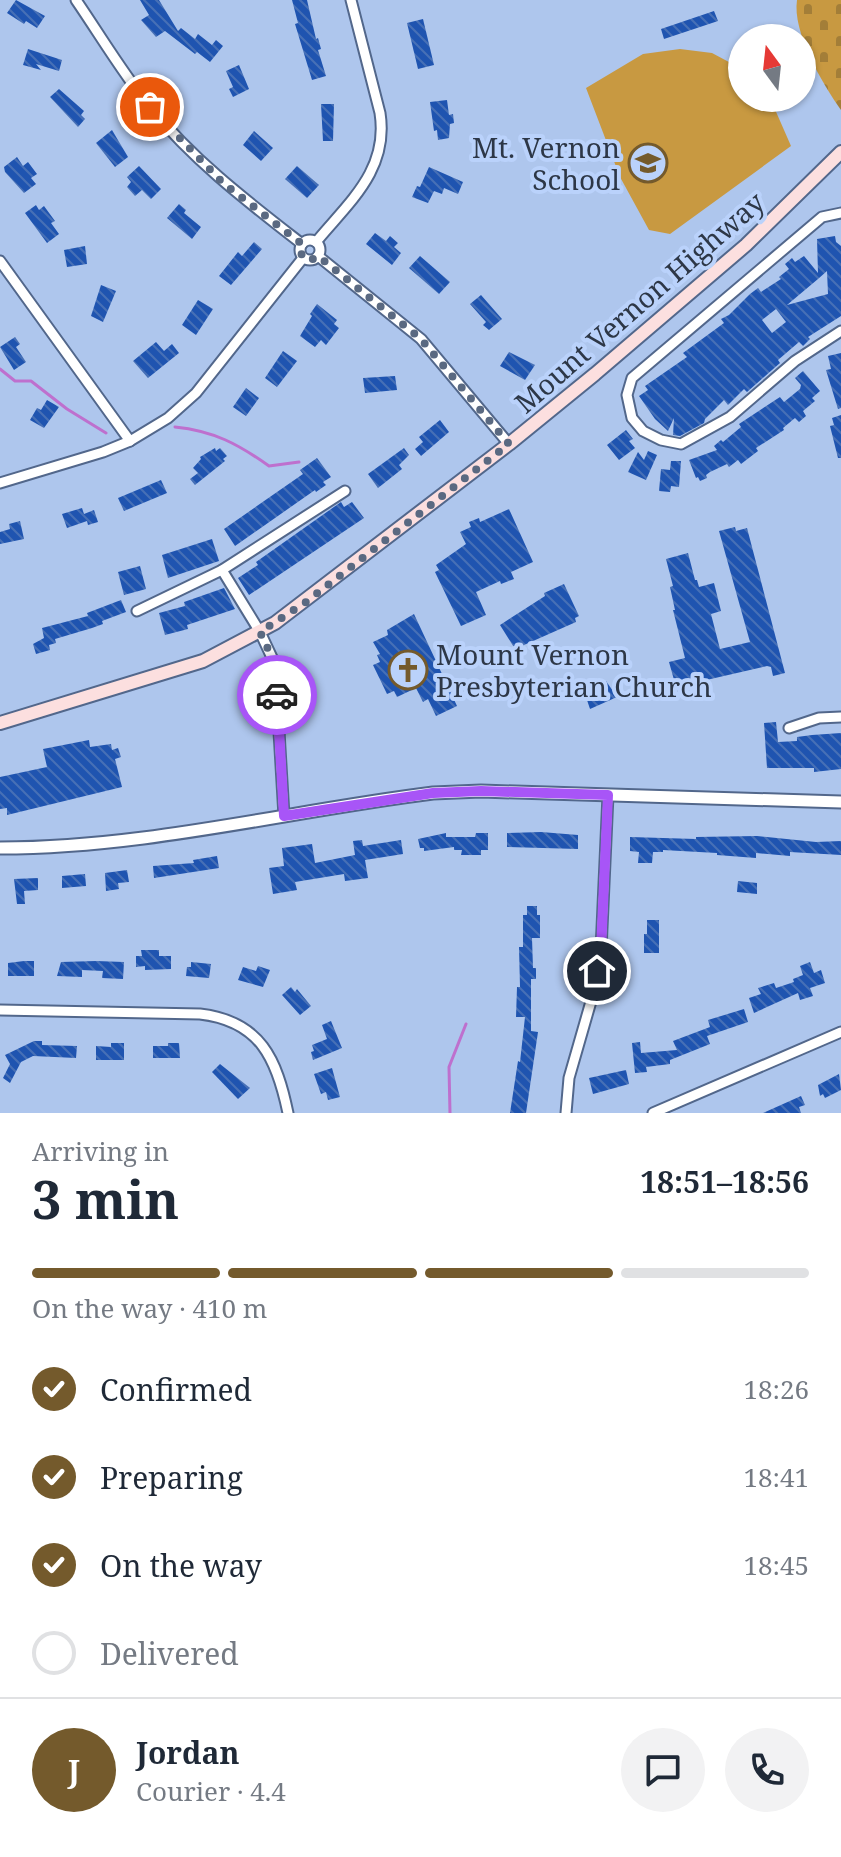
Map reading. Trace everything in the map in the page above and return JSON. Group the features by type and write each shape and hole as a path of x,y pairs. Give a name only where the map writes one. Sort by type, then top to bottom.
{"main road":[{"name":"Mount Vernon Highway","path":"0,723 203,661 260,632 306,602 509,444 746,245 841,152"}],"street":[{"path":"76,0 150,107 196,157 223,183 302,244"},
{"path":"316,242 372,174 381,151 383,130 380,113 351,0"},
{"path":"841,213 822,217 632,378 627,395 632,418 643,431 661,440 681,444 730,417 795,361 841,331"},
{"path":"311,240 316,242 320,248 318,256 311,260 303,258 300,250 302,244 311,240"},
{"path":"318,256 421,339 509,444"},
{"path":"0,483 103,452 130,441 168,418 196,393 303,258"},
{"path":"0,261 130,441"},
{"path":"137,611 222,570 345,491"},
{"path":"222,570 260,632 275,664 284,816"},
{"path":"789,728 819,718 841,717"},
{"path":"0,848 120,843 433,793 481,791 841,802"},
{"path":"566,1113 569,1078 594,991 601,950 608,795"},
{"path":"0,1010 200,1014 232,1022 261,1043 272,1058 288,1113"},
{"path":"653,1113 841,1032"}],"green space":[{"path":"797,0 841,0 841,110 816,69 816,24 799,24"},
{"path":"680,49 712,53 728,62 728,112 776,112 791,146 670,234 649,230 620,177 586,88 643,54"}],"building":[{"path":"16,0 45,16 37,28 7,13"},
{"path":"140,0 159,0 178,31 181,28 195,39 198,34 212,45 216,40 223,46 210,62 165,31 156,37 141,20 149,15"},
{"path":"292,0 307,0 326,76 312,80 295,24 298,23"},
{"path":"714,11 718,21 664,39 661,29"},
{"path":"423,19 434,65 418,69 407,23"},
{"path":"28,49 62,60 59,71 36,64 41,70 23,65"},
{"path":"239,65 249,89 233,97 229,89 233,87 226,71"},
{"path":"59,89 84,111 81,115 85,119 78,127 50,97"},
{"path":"447,100 449,115 453,114 454,123 450,124 449,138 438,140 430,102"},
{"path":"321,104 334,104 333,141 323,141"},
{"path":"112,130 128,157 115,167 96,143"},
{"path":"254,131 273,148 261,161 243,145"},
{"path":"17,157 23,166 28,162 37,174 31,178 36,184 24,193 4,167"},
{"path":"139,166 161,189 151,199 142,190 135,196 127,187 131,182 127,177"},
{"path":"297,166 319,185 307,198 285,179"},
{"path":"429,167 463,182 458,194 444,188 442,194 434,191 428,203 412,197"},
{"path":"179,204 186,210 184,213 201,227 192,239 167,218"},
{"path":"36,205 39,210 44,206 55,221 51,223 59,234 47,243 25,213"},
{"path":"375,233 386,241 390,236 398,243 394,247 401,253 392,265 366,244"},
{"path":"835,236 841,246 841,316 808,337 810,339 803,346 799,342 747,392 744,389 728,405 724,400 704,423 680,436 673,435 674,418 668,431 639,396 648,390 645,386 687,357 683,353 724,323 721,319 750,294 758,288 761,292 781,279 779,277 789,269 785,264 792,258 795,262 804,256 818,273 817,239","holes":["827,271 828,294 787,305 818,279","776,309 786,322 772,333 762,320"]},
{"path":"254,242 262,249 231,285 219,276 238,252 242,256"},
{"path":"85,246 87,264 67,267 64,250"},
{"path":"420,256 450,282 439,294 409,268"},
{"path":"101,285 116,291 103,322 91,316"},
{"path":"481,295 502,319 489,330 470,304"},
{"path":"198,300 213,309 196,335 182,325"},
{"path":"317,304 337,320 334,324 339,328 326,345 321,340 315,347 300,336"},
{"path":"15,337 20,344 16,347 26,362 14,370 0,347"},
{"path":"156,342 164,351 172,344 179,353 148,378 133,361"},
{"path":"283,351 297,361 277,387 265,378"},
{"path":"509,352 535,365 525,380 500,366"},
{"path":"841,353 841,408 838,409 826,370 831,369 828,356"},
{"path":"803,371 820,391 812,398 815,401 803,411 806,416 799,422 795,418 784,430 756,448 758,451 741,464 738,460 729,467 727,464 710,472 707,478 700,481 696,478 689,460 717,450 714,446 741,427 739,424 780,397 784,402 800,389 801,385 795,378"},
{"path":"395,376 397,390 365,393 363,378"},
{"path":"246,388 259,398 246,416 233,407"},
{"path":"47,400 59,407 44,428 30,420 37,408 41,410"},
{"path":"841,415 841,458 838,458 830,426 834,425 832,418"},
{"path":"440,420 449,432 421,456 415,449 423,442 419,437"},
{"path":"626,430 635,448 619,460 607,445"},
{"path":"215,448 216,451 220,448 227,456 223,459 225,461 195,485 190,479 198,473 193,468 200,457"},
{"path":"404,448 409,455 399,465 402,469 378,488 368,474"},
{"path":"648,451 657,455 646,480 628,472 638,452 644,460"},
{"path":"317,458 331,477 323,482 326,485 235,546 224,529 303,474 300,470"},
{"path":"671,461 681,461 679,487 671,486 670,492 659,491 661,469 670,470"},
{"path":"161,480 167,493 124,511 118,498"},
{"path":"341,502 344,507 352,502 364,518 249,595 238,578"},
{"path":"82,508 84,514 94,510 98,522 88,525 87,521 67,528 62,514"},
{"path":"509,509 533,562 511,572 514,579 501,584 500,581 476,592 486,615 461,626 435,572 439,570 436,565 466,544 460,532 471,527 469,522 479,518 480,522"},
{"path":"20,521 24,539 0,544 0,532 10,529 9,524"},
{"path":"735,527 736,531 747,528 785,673 773,676 771,667 767,666 676,687 669,662 685,658 673,610 670,587 673,586 666,559 688,553 699,587 714,583 721,611 711,614 720,649 750,642 719,531"},
{"path":"212,539 219,561 168,578 162,555"},
{"path":"140,566 146,589 124,595 118,572"},
{"path":"564,584 579,616 575,618 576,622 515,649 500,625 545,596 544,593"},
{"path":"224,588 235,609 165,635 159,613 185,606 184,602"},
{"path":"121,600 126,612 102,621 103,624 55,639 56,643 49,645 50,650 36,654 33,644 44,638 42,628 88,616 87,613"},
{"name":"Mount Vernon Presbyterian Church","path":"414,614 457,706 436,716 428,699 423,702 416,688 397,697 394,691 387,694 373,665 380,662 377,655 380,654 373,642 388,635 387,630"},
{"path":"606,681 617,697 590,709 584,691"},
{"path":"776,722 778,742 841,733 841,769 814,772 814,768 767,768 764,723"},
{"path":"89,740 90,747 111,744 112,750 118,748 121,757 115,759 122,787 7,815 7,808 0,809 0,777 47,767 43,749"},
{"path":"446,833 446,837 475,837 476,833 488,833 488,850 481,850 481,855 461,855 462,850 454,850 454,847 424,851 420,848 418,839"},
{"path":"507,833 578,835 578,849 507,847"},
{"path":"757,836 816,842 841,841 841,855 756,853 756,858 663,850 653,852 652,863 638,863 639,852 630,851 630,837 696,839"},
{"path":"362,840 363,846 401,840 403,854 365,860 368,878 345,881 344,874 295,882 297,890 273,894 269,868 284,866 282,848 312,844 315,863 355,855 353,841"},
{"path":"217,856 219,868 154,878 153,866 194,863 193,860"},
{"path":"127,870 129,882 118,883 119,889 106,891 105,873"},
{"path":"85,874 86,886 62,888 62,876"},
{"path":"38,878 38,890 24,891 25,904 17,904 14,879"},
{"path":"738,881 757,883 757,894 737,892"},
{"path":"527,906 537,906 537,915 540,915 540,938 532,938 536,979 531,979 531,1031 538,1032 526,1113 510,1113 525,1017 516,1017 517,987 520,987 519,947 523,947 523,915 527,915"},
{"path":"647,920 659,920 659,953 644,953"},
{"path":"141,950 159,950 159,956 171,956 171,969 145,970 145,966 136,967 136,956 142,956"},
{"path":"34,961 34,976 8,976 8,963"},
{"path":"61,962 124,962 123,979 102,978 103,971 82,970 82,977 57,976"},
{"path":"191,962 211,964 209,978 186,976"},
{"path":"810,962 814,973 821,970 825,983 810,988 813,996 800,1000 798,993 754,1013 749,998 761,994 758,988 774,983 776,988 794,982 793,979 803,975 800,966"},
{"path":"258,966 270,970 263,987 238,980 243,967 256,971"},
{"path":"291,987 295,992 297,989 311,1006 300,1015 282,995"},
{"path":"744,1009 748,1022 707,1036 710,1044 670,1060 670,1064 646,1067 647,1072 635,1073 632,1043 640,1042 641,1053 677,1050 673,1041 710,1027 708,1020"},
{"path":"331,1021 342,1048 313,1060 312,1045 327,1039 322,1025"},
{"path":"34,1041 42,1041 42,1045 77,1046 76,1058 33,1056 21,1062 10,1083 3,1078 10,1064 5,1055"},
{"path":"111,1043 124,1043 124,1060 96,1060 96,1046 111,1047"},
{"path":"168,1043 179,1043 180,1058 153,1058 153,1046 168,1046"},
{"path":"220,1064 250,1088 238,1099 212,1072"},
{"path":"332,1068 340,1097 328,1100 326,1092 321,1094 314,1074"},
{"path":"626,1070 629,1084 593,1094 589,1078"},
{"path":"839,1074 841,1090 825,1098 823,1094 820,1096 818,1085"},
{"path":"801,1096 805,1105 799,1107 801,1113 763,1113"}],"waterway":[{"path":"0,369 15,381 31,381 67,409 106,433"},
{"path":"175,427 225,440 269,466 299,462"},
{"path":"450,1113 449,1067 466,1024"}],"way so far":[{"path":"150,107 223,183 302,244 300,250 303,258 314,260 318,256 421,339 509,444 306,602 260,632 275,664 277,695"}],"place":[{"name":"Mt. Vernon School","path":"648,163"},
{"name":"Mount Vernon Presbyterian Church","path":"408,670"}],"route":[{"path":"277,695 284,816 433,793 481,791 608,795 601,950 597,971"}]}
